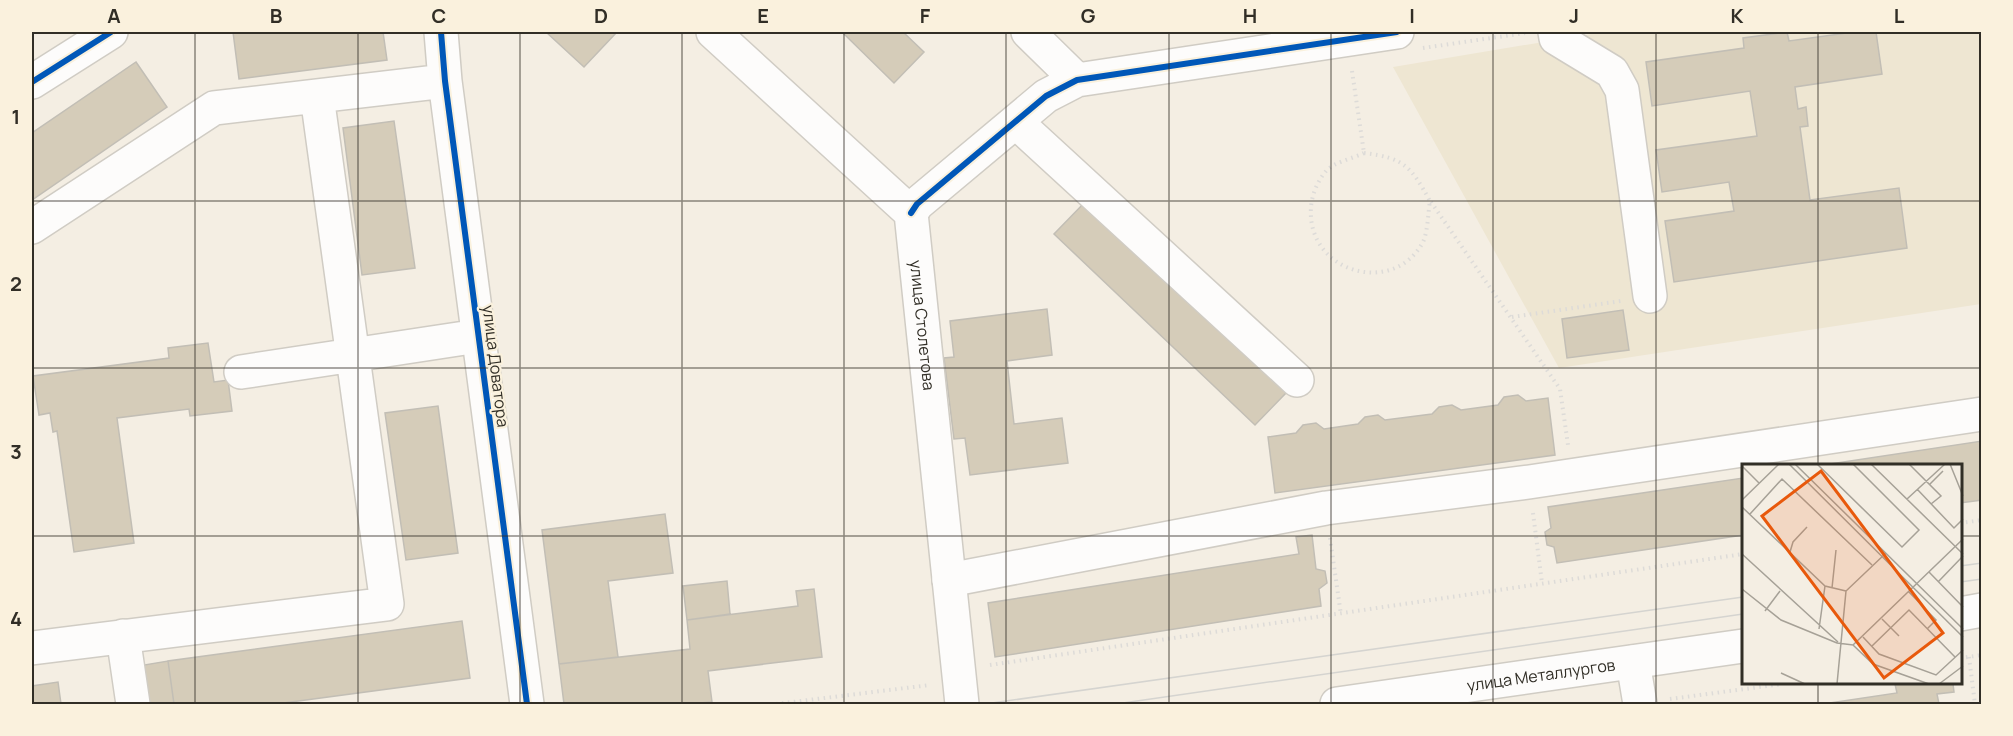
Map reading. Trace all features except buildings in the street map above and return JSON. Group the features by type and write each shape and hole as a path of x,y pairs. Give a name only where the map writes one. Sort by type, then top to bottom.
{"street":[{"path":"32,82 111,32"},
{"name":"улица Доватора","path":"441,32 445,81 527,705"},
{"path":"713,32 911,213 917,204 1046,96 1077,80 1397,32"},
{"path":"1028,32 1077,80"},
{"path":"1555,32 1556,38 1612,72 1622,90 1650,296"},
{"path":"32,227 214,108 445,81"},
{"path":"32,648 387,604 350,355 317,96"},
{"path":"1016,122 1297,380"},
{"name":"улица Столетова","path":"911,213 961,693"},
{"path":"241,372 478,336"},
{"path":"949,580 1326,508 1529,482 1982,414"},
{"path":"1962,614 1982,610"},
{"path":"123,636 133,705"},
{"name":"улица Металлургов","path":"1337,705 1742,646"},
{"path":"1633,662 1640,704"}],"path":[{"path":"1350,60 1365,153"},
{"path":"1431,201 1423,241 1404,263 1377,273 1338,265 1318,245 1310,224 1312,194 1328,169 1365,153 1390,156 1414,172 1431,201 1560,389 1572,475"},
{"path":"1512,317 1650,296"},
{"path":"1529,482 1542,583"},
{"path":"1326,508 1341,615"},
{"path":"1962,523 1982,520"},
{"path":"776,705 961,693 987,665 1341,615 1742,554"},
{"path":"1962,658 1982,655"},
{"path":"1968,657 1975,705"},
{"path":"1640,704 1775,685"}],"shaded area":[{"path":"1603,32 1981,32 1981,304 1559,368 1393,67"}],"tram line":[{"path":"1962,566 1982,563"},
{"path":"1962,582 1982,579"},
{"path":"985,704 1742,597"},
{"path":"1116,704 1742,614"}],"cycle path":[{"path":"32,82 111,32"},
{"path":"441,32 445,81 527,704"},
{"path":"911,213 917,204 1046,96 1077,80 1397,32"}]}
